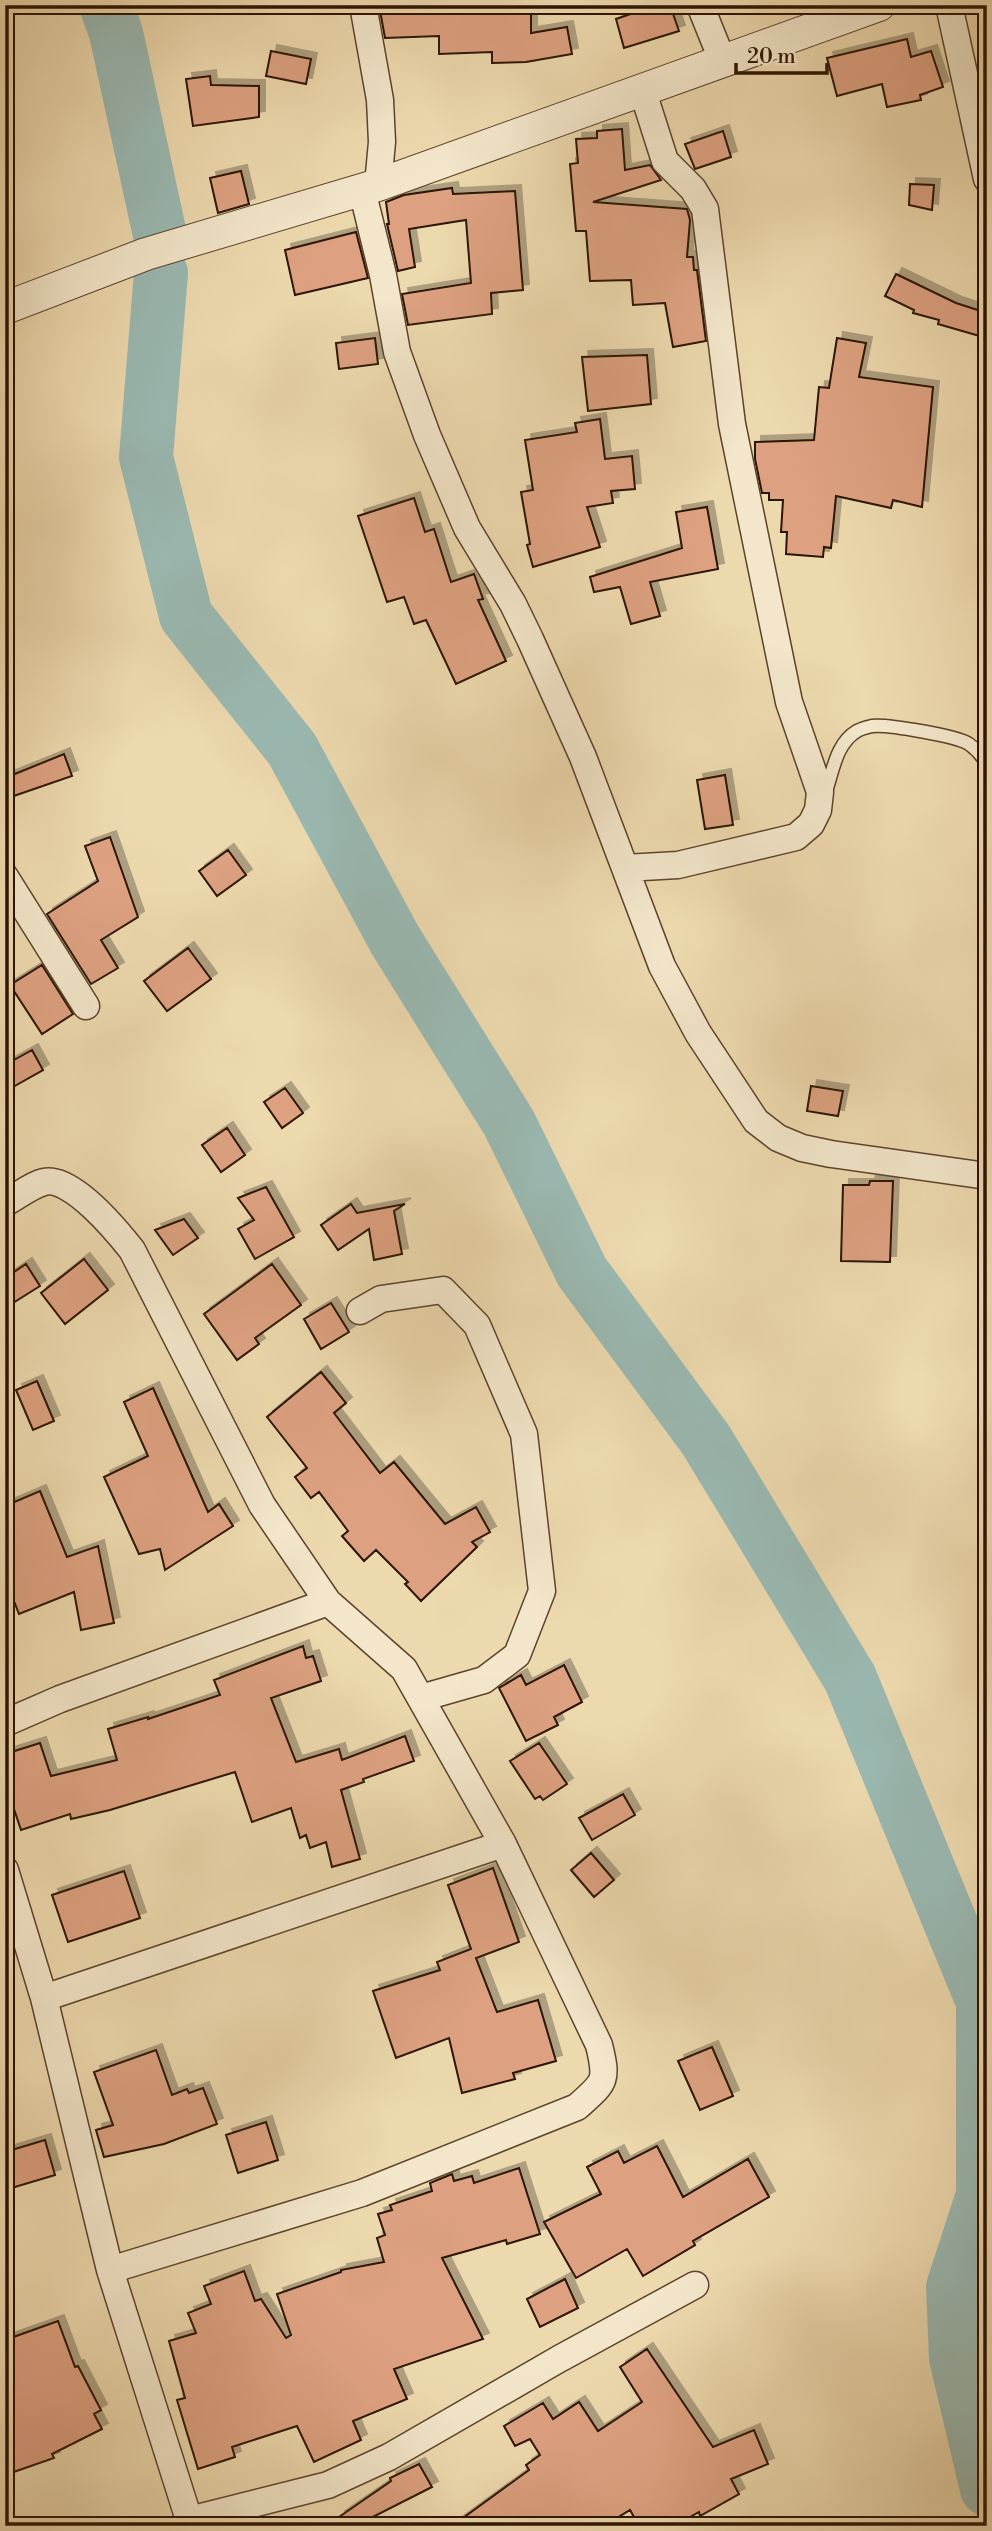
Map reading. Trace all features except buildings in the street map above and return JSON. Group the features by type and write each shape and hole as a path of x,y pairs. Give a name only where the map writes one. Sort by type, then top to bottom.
{"street":[{"path":"363,5 380,100 382,142 370,188 397,352 409,388 467,528 513,604 583,757 662,966 674,990 698,1033 756,1121 778,1138 802,1148 831,1154 987,1176"},
{"path":"700,5 723,62"},
{"path":"5,308 146,254 370,188 879,5"},
{"path":"949,5 987,179"},
{"path":"625,868 678,865 796,837 811,824 818,810 820,792 789,702 732,424 705,209 693,189 666,161 643,92"},
{"path":"5,877 86,1006"},
{"path":"5,1203 44,1182 57,1182 84,1199 132,1250 262,1505 328,1602 404,1668 503,1844 599,2045 605,2072 600,2086 577,2107 395,2182 110,2270"},
{"path":"360,1311 381,1299 443,1290 477,1325 524,1433 542,1591 517,1655 484,1680 421,1698"},
{"path":"5,1723 60,1699 328,1602"},
{"path":"44,1998 503,1844"},
{"path":"5,1870 44,1998 110,2270 190,2523 328,2485 389,2457 559,2359 695,2285"}],"lane":[{"path":"818,810 844,743 857,731 873,726 955,737 970,744 987,764"}],"waterway":[{"path":"106,5 116,33 160,235"},
{"path":"161,273 146,457 186,616 292,749 395,940 509,1123 582,1272 706,1440 850,1678 983,2002 983,2195 953,2287 956,2358 987,2489"}]}
